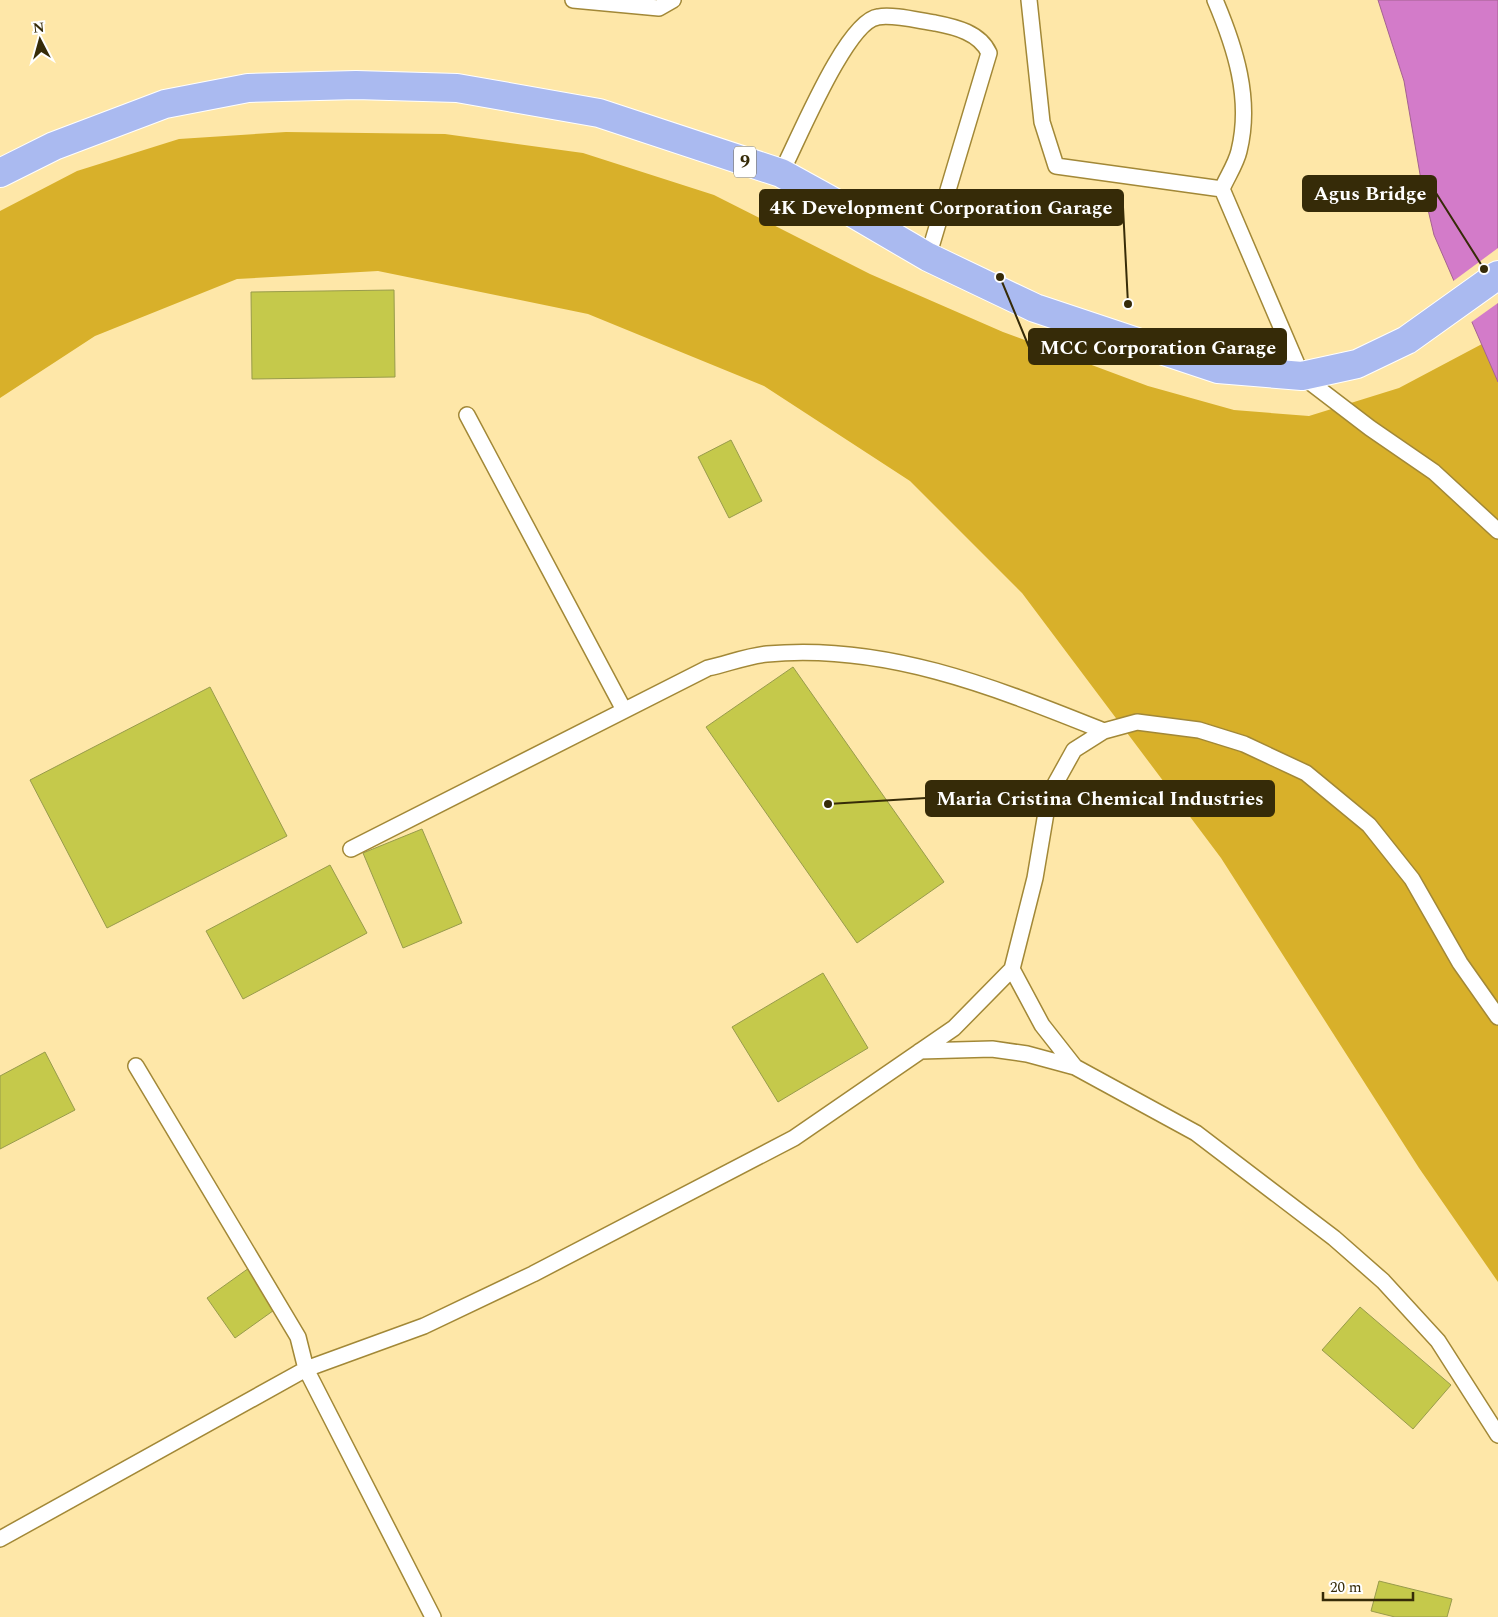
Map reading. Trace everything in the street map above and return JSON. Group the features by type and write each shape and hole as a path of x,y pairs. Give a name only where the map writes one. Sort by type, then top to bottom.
{"highway":[{"name":"9","path":"0,173 54,146 164,104 248,88 356,85 457,88 599,113 781,173 839,204 928,257 1035,308 1218,369 1302,376 1357,364 1407,340 1498,275"}],"lane":[{"path":"573,0 659,8 673,0"},
{"path":"1029,0 1042,122 1056,166 1222,189"},
{"path":"1215,0 1232,40 1242,88 1244,122 1239,152 1222,189 1302,376 1370,428 1434,472 1498,531"},
{"path":"781,173 837,58 866,22 878,16 938,24 968,32 984,43 989,53 928,257"},
{"path":"467,415 624,710"},
{"path":"351,849 708,668 766,654 843,654 921,666 1003,691 1104,730"},
{"path":"0,1539 306,1369 424,1326 550,1265 794,1138 954,1028 1012,969 1035,878 1050,795 1074,750 1104,730 1136,722 1199,730 1244,744 1306,773 1369,825 1412,879 1460,963 1498,1017"},
{"path":"1012,969 1042,1025 1075,1067"},
{"path":"918,1051 992,1049 1027,1054 1075,1067 1196,1133 1334,1238 1383,1281 1438,1341 1498,1435"},
{"path":"136,1066 298,1338 306,1369 433,1617"}],"shaded area":[{"path":"1378,0 1498,0 1498,382 1434,235 1421,180 1404,81"},
{"path":"286,132 445,134 583,153 714,195 870,274 1003,332 1148,386 1234,410 1309,416 1399,388 1482,344 1498,382 1498,1282 1419,1168 1221,858 1022,593 910,481 764,386 588,314 378,271 237,279 95,336 0,398 0,211 77,171 179,139"}],"pier":[{"path":"1498,248 1498,303 1470,323 1452,282"}],"building":[{"path":"394,290 395,377 252,379 251,292"},
{"path":"731,440 762,501 729,518 698,457"},
{"path":"793,667 944,882 857,943 706,727"},
{"path":"210,687 287,836 107,928 30,780"},
{"path":"422,829 462,923 403,948 363,853"},
{"path":"330,865 367,933 243,999 206,931"},
{"path":"823,973 868,1048 778,1102 732,1027"},
{"path":"45,1052 75,1110 0,1149 0,1076"},
{"path":"249,1268 277,1308 235,1338 207,1298"},
{"path":"1360,1307 1451,1385 1413,1429 1322,1350"},
{"path":"1379,1581 1452,1599 1447,1617 1395,1617 1371,1611"}],"place":[{"name":"Agus Bridge","path":"1484,269"},
{"name":"MCC Corporation Garage","path":"1000,277"},
{"name":"4K Development Corporation Garage","path":"1128,304"},
{"name":"Maria Cristina Chemical Industries","path":"828,804"}]}
